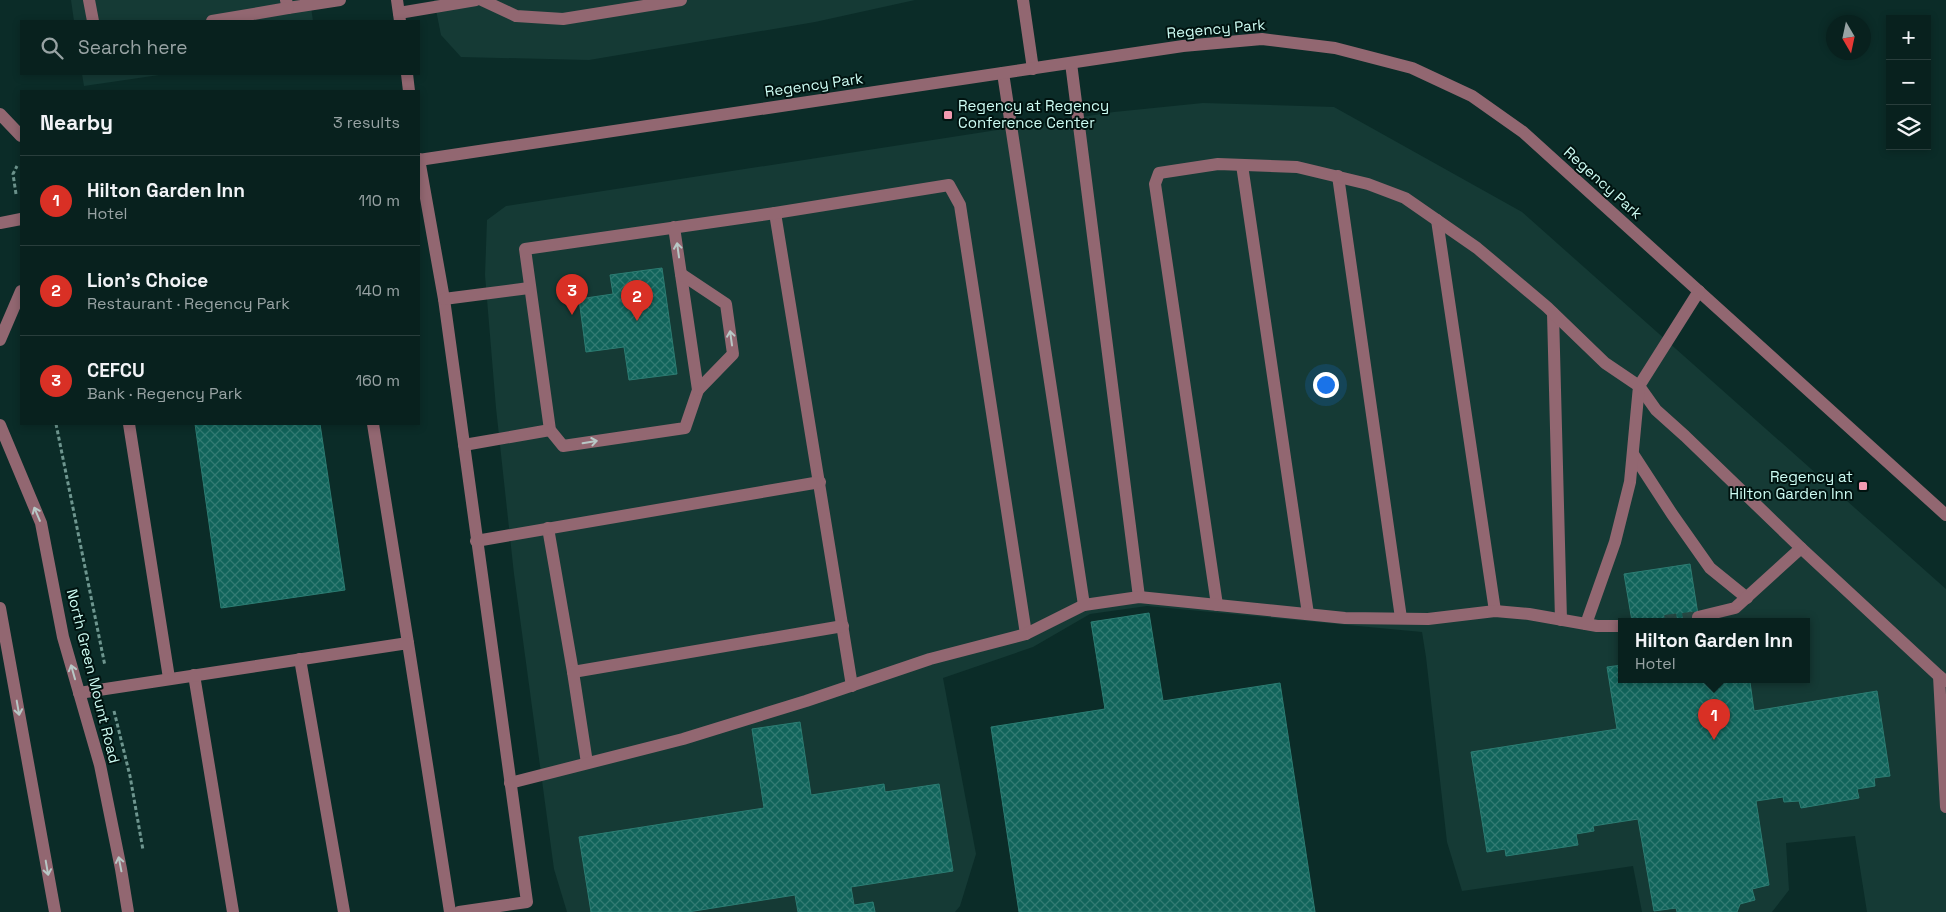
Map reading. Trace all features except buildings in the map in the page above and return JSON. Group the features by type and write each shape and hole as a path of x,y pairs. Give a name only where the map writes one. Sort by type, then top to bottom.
{"street":[{"path":"89,0 93,20"},
{"path":"216,20 287,4 340,0"},
{"path":"398,11 476,0"},
{"path":"482,0 516,16 564,19 681,0"},
{"path":"1023,0 1033,69"},
{"name":"Regency Park","path":"420,160 1183,46 1262,39 1335,48 1412,68 1472,96 1523,132 1946,515"},
{"path":"1071,63 1139,597"},
{"path":"1003,73 1084,605"},
{"path":"407,75 410,90"},
{"path":"0,114 20,135"},
{"path":"1218,605 1155,184 1159,174 1218,164 1297,167 1368,184 1405,198 1477,248 1553,313 1605,363 1638,386 1656,410 1801,548 1943,678 1946,807"},
{"path":"1242,165 1308,614"},
{"path":"420,166 444,299 527,902 459,912"},
{"path":"1338,176 1401,618"},
{"path":"674,226 698,390 686,428 563,446 550,430 525,249 674,226 775,213 949,185 960,204 1026,634"},
{"path":"775,213 852,686"},
{"path":"0,222 20,219"},
{"path":"1437,220 1495,611"},
{"path":"681,274 726,304 734,354 698,390"},
{"path":"444,299 530,288"},
{"path":"1586,624 1615,542 1630,482 1638,386 1699,291"},
{"path":"0,340 20,292"},
{"path":"1553,313 1561,620"},
{"name":"North Green Mount Road","path":"0,425 41,523 63,637 100,765 128,912"},
{"path":"129,425 169,678"},
{"path":"373,425 450,912"},
{"path":"464,445 550,430"},
{"path":"1633,454 1710,568 1747,598"},
{"path":"476,541 820,482"},
{"path":"548,528 587,763"},
{"path":"1698,617 1735,608 1801,548"},
{"path":"510,783 683,739 852,686 930,659 1026,634 1084,605 1139,597 1345,618 1428,619 1495,611 1596,626 1618,626"},
{"path":"0,608 56,912"},
{"path":"573,672 843,626"},
{"path":"79,693 408,643"},
{"path":"300,659 344,912"},
{"path":"194,675 233,912"},
{"path":"0,682 13,681"}],"path":[{"path":"16,194 13,174 17,166"}],"shaded area":[{"path":"71,0 310,0 313,20 74,20"},
{"path":"434,0 915,0 815,22 589,60 461,57 441,35"},
{"path":"82,75 159,75 84,86"},
{"path":"1203,103 1334,107 1522,212 1946,589 1946,912 1867,912 1855,836 1786,843 1789,890 1772,912 1642,912 1633,866 1462,891 1447,842 1422,632 1147,606 1090,614 1033,647 943,678 976,854 960,906 955,912 567,912 554,869 514,574 496,408 485,275 487,220 506,206 1114,112"}],"tunnel":[{"path":"1690,618 1698,617"}],"place":[{"name":"Regency at Regency Conference Center","path":"948,115"},
{"name":"CEFCU","path":"572,315"},
{"name":"Lion's Choice","path":"637,321"},
{"name":"Regency at Hilton Garden Inn","path":"1863,486"},
{"name":"Hilton Garden Inn","path":"1714,740"}]}
